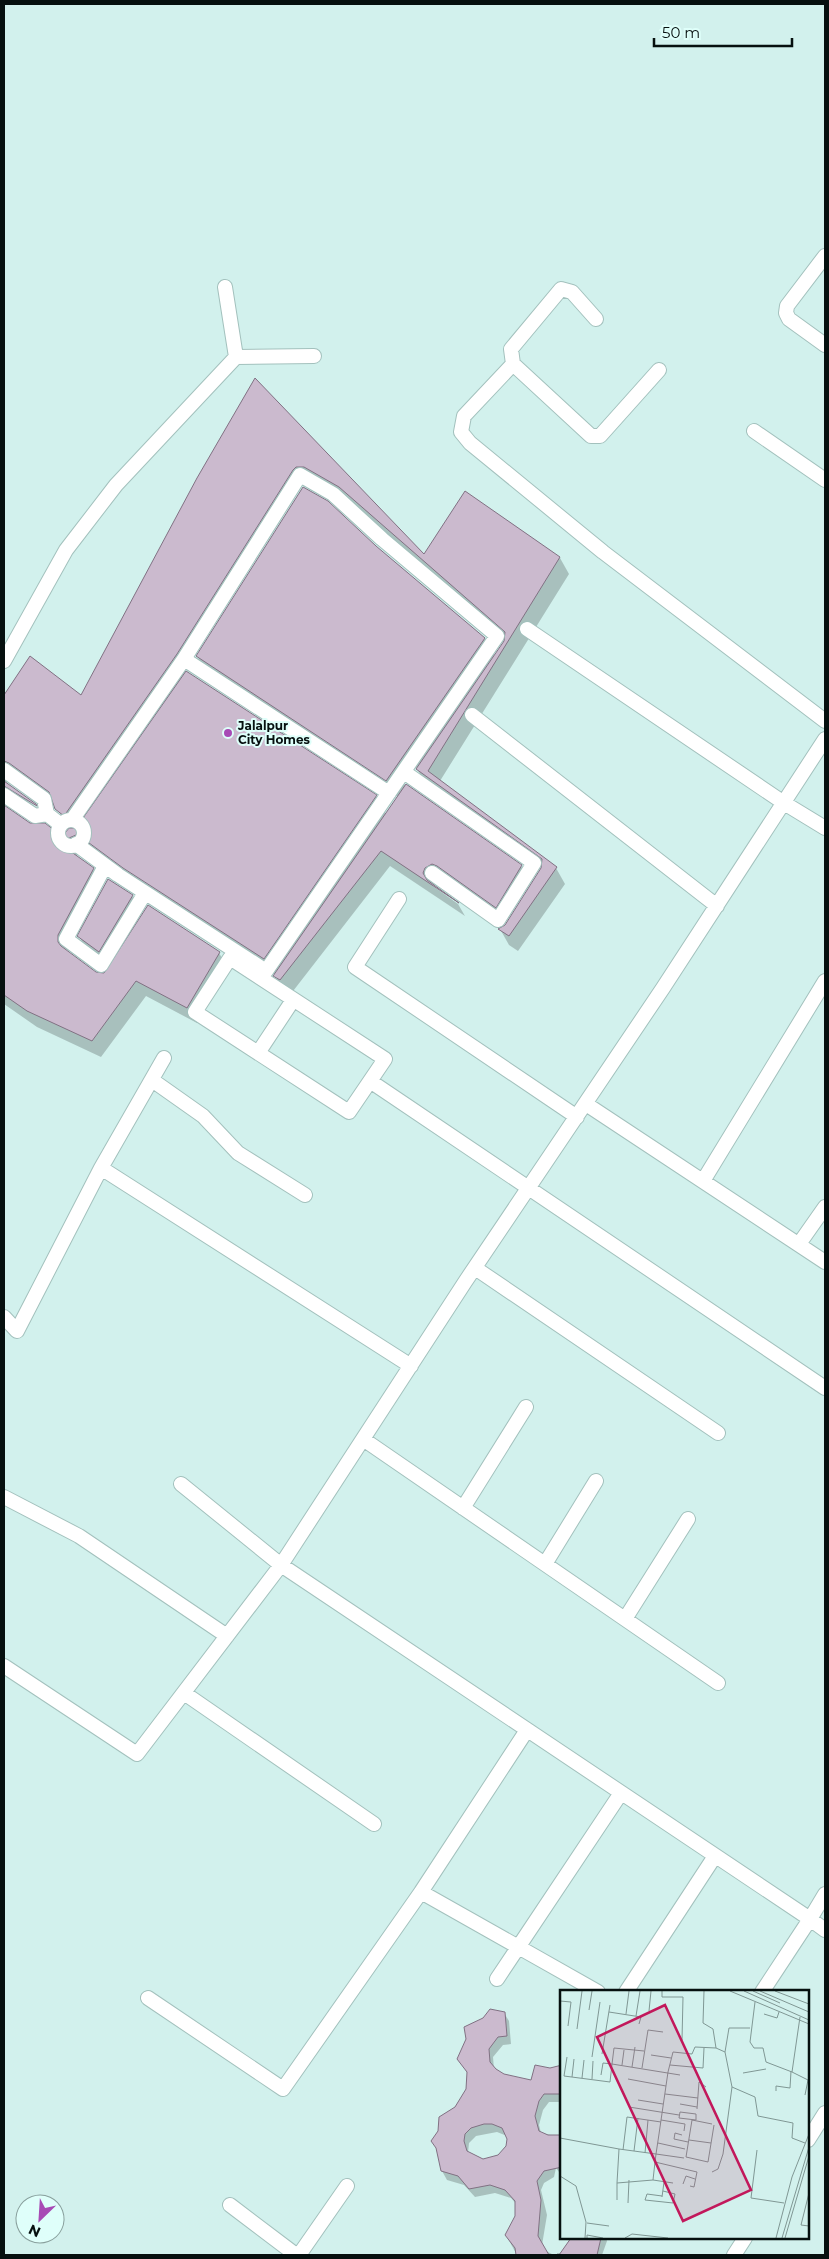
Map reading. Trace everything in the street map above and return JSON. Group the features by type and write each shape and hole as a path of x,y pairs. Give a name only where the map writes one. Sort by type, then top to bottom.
{"street":[{"path":"825,256 787,306 786,313 790,319 825,345"},
{"path":"225,287 236,356"},
{"path":"596,319 572,292 561,289 511,349 512,364 591,436 600,436 659,370"},
{"path":"4,661 66,550 116,485 236,356 314,356"},
{"path":"512,364 464,416 461,432 470,443 603,552 825,721"},
{"path":"754,431 825,480"},
{"path":"4,795 35,816 47,814 66,822 80,823 84,830 83,839 76,844 68,845 61,841 58,834 66,822 184,659 300,475 333,494 382,539 497,636 266,971 145,893 76,844"},
{"path":"527,630 784,803 825,828"},
{"path":"184,659 390,793"},
{"path":"472,715 717,906"},
{"path":"4,1666 137,1754 281,1565 475,1268 717,906 825,738"},
{"path":"4,770 44,799 47,814"},
{"path":"404,772 534,863 498,920 432,873"},
{"path":"105,866 66,939 101,965 145,893"},
{"path":"400,899 354,967 577,1117"},
{"path":"230,958 385,1059 349,1112 258,1053 195,1012 230,958"},
{"path":"703,1181 825,981"},
{"path":"258,1053 293,1000"},
{"path":"4,1317 17,1331 101,1168 164,1058"},
{"path":"152,1080 203,1116 238,1153 305,1195"},
{"path":"370,1081 825,1388"},
{"path":"586,1104 825,1262"},
{"path":"101,1168 411,1366"},
{"path":"798,1244 825,1206"},
{"path":"475,1268 718,1433"},
{"path":"463,1508 526,1407"},
{"path":"363,1439 718,1683"},
{"path":"545,1564 596,1481"},
{"path":"181,1484 281,1565 825,1930"},
{"path":"4,1497 79,1536 227,1636"},
{"path":"625,1619 688,1520"},
{"path":"184,1693 374,1824"},
{"path":"148,1998 283,2089 421,1892 527,1730"},
{"path":"497,1978 621,1793"},
{"path":"627,1990 715,1856"},
{"path":"421,1892 520,1946 595,1990"},
{"path":"763,1990 825,1894"},
{"path":"809,2138 825,2113"},
{"path":"230,2205 297,2255 347,2186"},
{"path":"734,2255 744,2239"}],"building":[{"path":"255,378 424,554 465,491 560,557 428,771 557,867 509,936 498,929 505,925 541,868 542,859 416,769 504,641 505,632 339,487 304,467 296,467 293,470 177,654 64,816 55,809 49,792 4,761 4,695 30,656 81,695 197,478"},
{"path":"303,487 328,501 376,546 485,638 386,781 196,656"},
{"path":"186,671 377,795 264,959 123,868 81,837 76,835 69,838 67,844 70,851 94,868 58,935 58,942 61,946 96,972 104,973 148,905 220,952 187,1008 136,981 92,1041 27,1011 4,995 4,805 30,823 45,823 59,834 65,833 69,828 76,828"},
{"path":"4,781 36,804 37,806 4,786"},
{"path":"406,784 522,865 496,908 437,866 432,864 425,868 423,873 427,880 459,903 381,851 280,980 273,976"},
{"path":"108,879 133,895 99,952 77,936"},
{"path":"490,2009 505,2012 507,2036 498,2037 489,2049 490,2062 496,2069 504,2074 531,2080 535,2065 550,2068 560,2066 560,2094 544,2094 539,2101 535,2116 539,2131 548,2135 560,2135 560,2167 544,2171 537,2181 541,2200 538,2236 549,2255 516,2255 515,2248 505,2235 515,2216 515,2201 505,2190 490,2185 469,2189 458,2176 441,2171 436,2148 431,2141 438,2131 439,2117 455,2107 466,2089 467,2072 457,2059 466,2039 464,2027 483,2018","holes":["484,2124 492,2124 502,2128 507,2139 506,2146 498,2155 483,2159 467,2151 464,2141 465,2134 471,2128"]},
{"path":"570,2239 601,2239 597,2255 559,2255"}],"place":[{"name":"Jalalpur City Homes","path":"228,733"}]}
